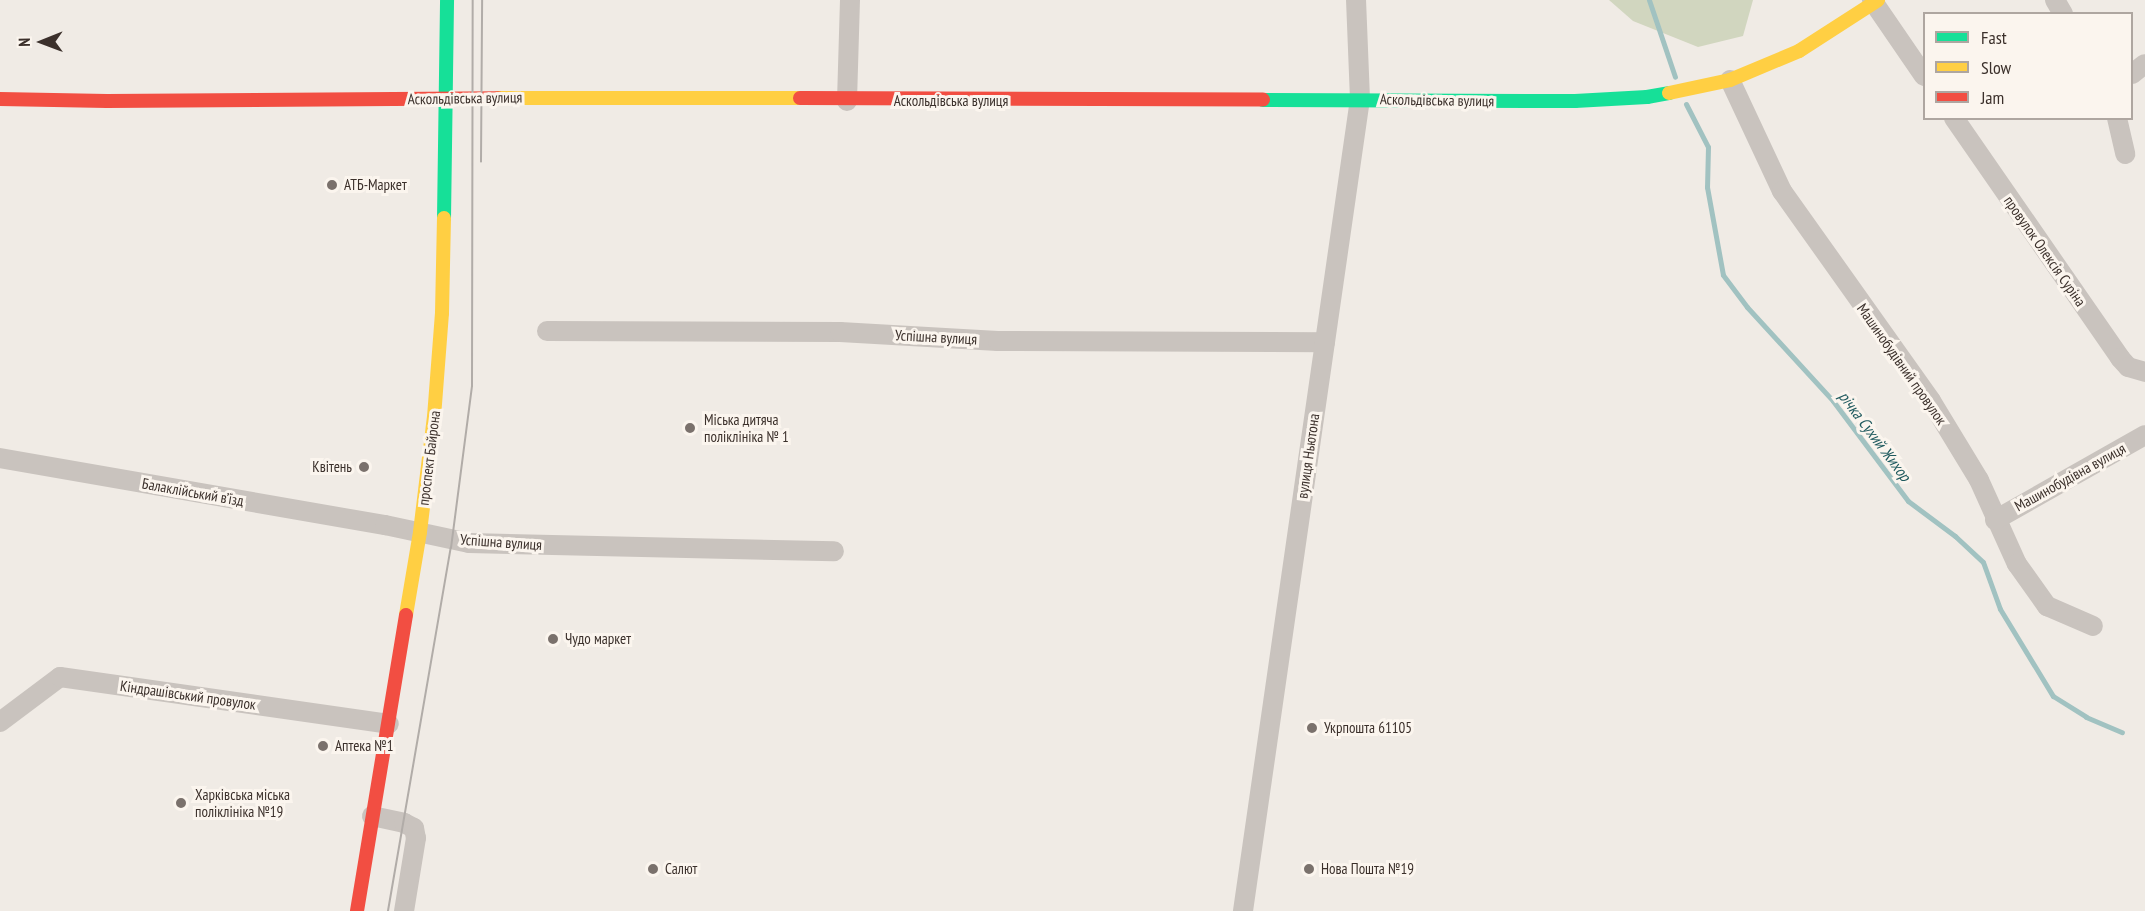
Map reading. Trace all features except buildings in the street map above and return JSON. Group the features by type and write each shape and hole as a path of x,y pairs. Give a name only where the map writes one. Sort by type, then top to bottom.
{"street":[{"name":"проспект Байрона","path":"357,911 420,532 435,417 442,313 447,0"},
{"path":"847,101 850,0"},
{"name":"вулиця Ньютона","path":"1243,911 1360,99 1356,0"},
{"name":"Аскольдівська вулиця","path":"0,99 123,101 446,98 847,101 1360,99 1575,101 1647,97 1730,80 1799,51 1875,1"},
{"path":"1875,1 1923,74"},
{"path":"2133,73 2145,64"},
{"name":"Машинобудівний провулок","path":"1730,80 1782,191 1931,401 1979,480 2017,564 2048,606 2093,626"},
{"name":"провулок Олексія Суріна","path":"1955,120 2120,358 2128,367 2145,372"},
{"path":"2117,120 2125,154"},
{"name":"Успішна вулиця","path":"547,331 840,332 998,340 1325,342"},
{"name":"Машинобудівна вулиця","path":"1995,519 2145,435"},
{"name":"Балаклійський в’їзд","path":"0,458 386,525"},
{"name":"Успішна вулиця","path":"386,525 469,543 834,551"},
{"name":"Кіндрашівський провулок","path":"1,722 60,676 389,724"},
{"path":"372,816 404,822 414,828 416,838 404,911"}],"green space":[{"path":"1609,0 1753,0 1743,36 1698,47 1633,21"}],"waterway":[{"name":"річка Сухий Жихор","path":"1649,0 1675,77"},
{"name":"річка Сухий Жихор","path":"1686,104 1708,147 1707,187 1723,275 1747,307 1833,401 1908,501 1955,536 1983,562 2000,609 2053,696 2086,717 2122,732"}],"tram line":[{"path":"388,911 451,548 472,386 473,0"},
{"path":"481,162 482,0"}],"traffic: fast":[{"path":"444,218 447,0"},
{"path":"1263,100 1575,101 1647,97 1669,93"}],"traffic: slow":[{"path":"1669,93 1730,80 1799,51 1878,0"},
{"path":"498,98 800,98"},
{"path":"406,615 420,532 434,417 442,313 444,218"}],"traffic: jam":[{"path":"0,99 107,101 498,98"},
{"path":"800,98 1263,100"},
{"path":"357,911 406,615"}],"place":[{"name":"АТБ-Маркет","path":"332,185"},
{"name":"Міська дитяча поліклініка № 1","path":"690,428"},
{"name":"Квітень","path":"364,467"},
{"name":"Чудо маркет","path":"553,639"},
{"name":"Укрпошта 61105","path":"1312,728"},
{"name":"Аптека №1","path":"323,746"},
{"name":"Харківська міська поліклініка №19","path":"181,803"},
{"name":"Салют","path":"653,869"},
{"name":"Нова Пошта №19","path":"1309,869"}]}
